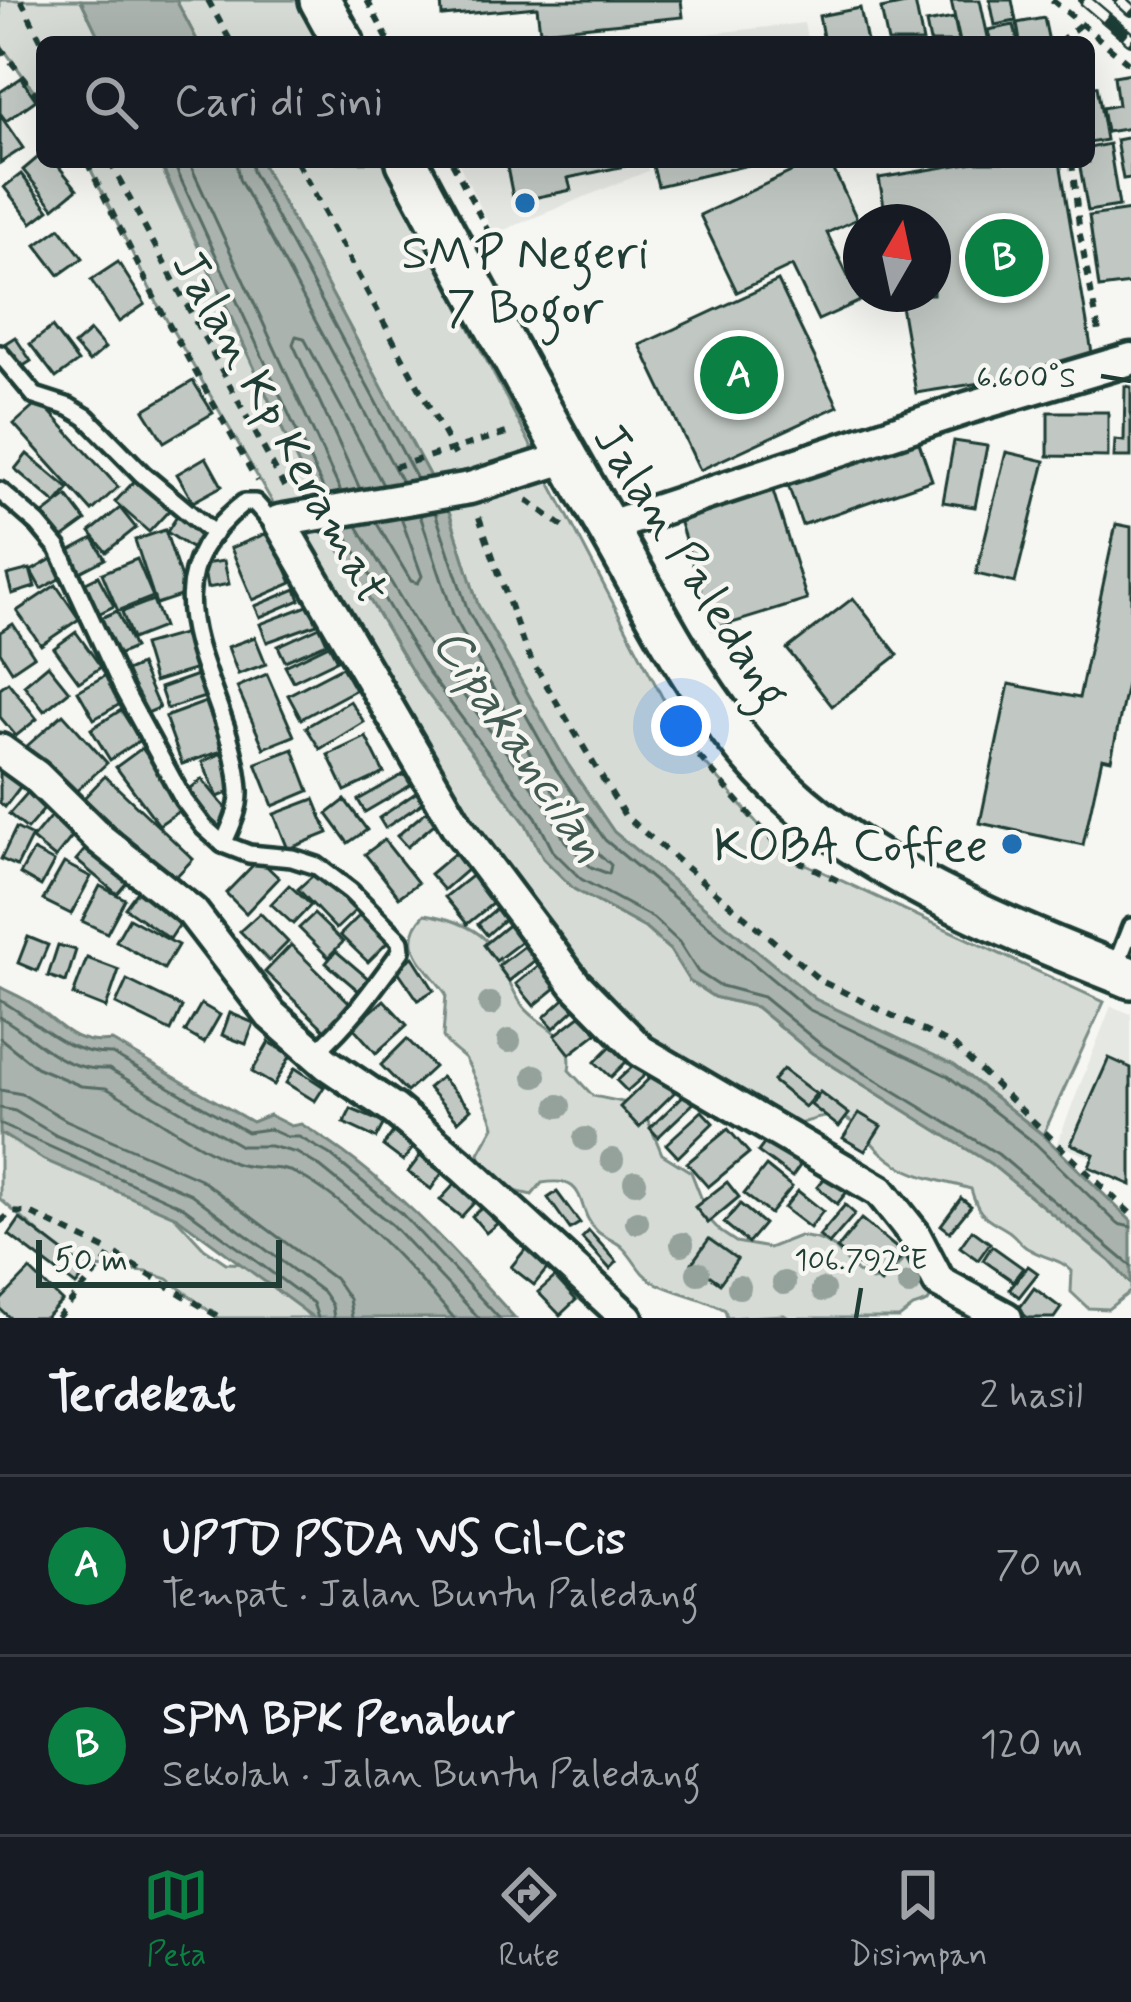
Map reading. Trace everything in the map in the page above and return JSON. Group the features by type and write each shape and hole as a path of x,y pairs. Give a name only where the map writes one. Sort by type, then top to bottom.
{"street":[{"path":"320,0 340,36"},
{"name":"Jalan Paledang","path":"410,168 565,458 588,529 730,732 799,804 865,854 942,895 1122,974"},
{"path":"588,529 1118,361"},
{"path":"286,513 478,486 565,458"},
{"name":"Jalan Kp Keramat","path":"286,513 458,828 575,985 641,1051 880,1191 914,1234 939,1282 1006,1318"},
{"path":"0,750 192,912 271,1015 326,1064 395,1110 627,1318"}],"lane":[{"path":"0,354 35,396 86,417 142,474 214,534"},
{"path":"0,491 58,548 123,689 203,827 223,844 249,854 317,866 400,941 401,951 350,1022 316,1052"},
{"path":"223,844 239,793 229,742 192,625 192,569 214,534 244,503 263,508 271,521 286,513"},
{"path":"1122,974 1131,927"}],"path":[{"path":"7,0 22,2 39,36"},
{"path":"208,0 228,36"},
{"path":"367,0 386,36"},
{"path":"1052,0 1131,65"},
{"path":"1066,36 1082,23"},
{"path":"1,48 36,95"},
{"name":"Jalan Kp Keramat","path":"90,168 159,308 286,513"},
{"path":"113,168 286,513"},
{"path":"300,168 453,449 478,486 526,651 625,816 821,981 953,1046 1131,1214"},
{"path":"1073,168 1080,235 1118,361"},
{"path":"441,453 523,428"},
{"path":"478,486 588,529"},
{"path":"1,1219 19,1210 30,1213 113,1253 221,1318"},
{"path":"57,1318 113,1253"}],"shaded area":[{"path":"0,0 81,0 98,36 36,36 36,94 0,44"},
{"path":"176,0 301,0 319,36 195,36"},
{"path":"804,23 807,36 688,36"},
{"path":"90,168 162,168 331,535 418,681 526,824 543,858 574,889 645,928 670,950 690,981 714,997 756,1007 812,1053 991,1164 1110,1261 1131,1284 1131,1291 1108,1309 1088,1308 1071,1292 1072,1271 1026,1247 988,1218 971,1189 898,1165 846,1119 817,1118 794,1126 641,1051 578,987 349,634 159,307"},
{"path":"264,168 386,168 684,739 784,854 1104,1002 1043,1135 954,1065 815,999 614,832 567,763 478,605 450,514"},
{"name":"SMP Negeri 7 Bogor","path":"461,168 647,168 648,171 494,234"},
{"path":"425,914 457,923 486,940 518,998 563,1040 569,1070 593,1096 642,1106 662,1154 691,1172 710,1220 721,1232 736,1242 769,1248 799,1236 817,1239 833,1246 872,1281 887,1278 910,1252 936,1288 928,1302 899,1318 727,1318 725,1310 716,1305 649,1278 622,1247 590,1223 579,1196 568,1184 542,1183 532,1195 497,1183 479,1153 494,1126 465,1059 443,1037 446,994 413,946 417,925"},
{"path":"1111,1006 1131,1014 1131,1173 1057,1144"},
{"path":"0,1110 153,1193 204,1248 226,1263 249,1264 272,1276 311,1318 218,1318 168,1279 147,1272 83,1267 62,1253 0,1199"}],"water":[{"path":"81,0 176,0 195,36 98,36"},
{"name":"Cipakancilan","path":"163,168 264,168 450,514 478,605 567,763 614,832 815,999 954,1065 1043,1135 1131,1221 1131,1284 1110,1261 991,1164 812,1053 756,1007 714,997 689,981 670,950 645,928 574,889 543,858 526,824 418,681 331,535"},
{"path":"0,987 31,1003 69,1033 112,1041 252,1122 269,1115 291,1126 301,1124 389,1189 515,1318 314,1318 177,1217 44,1160 0,1133"}],"building":[{"path":"441,0 681,0 683,17 540,31 537,7 442,16"},
{"path":"951,0 980,0 988,36 959,36"},
{"path":"990,0 1012,0 1016,21 995,25"},
{"path":"915,2 922,36 887,36 881,9"},
{"path":"860,8 866,36 823,36 819,16"},
{"path":"954,18 958,36 929,36 926,23"},
{"path":"1044,18 1048,36 1019,36 1017,23"},
{"path":"1014,25 1017,36 990,36 988,30"},
{"path":"1131,73 1131,128 1106,132 1102,108 1118,105 1114,76"},
{"path":"21,78 36,100 6,121 0,113 0,92"},
{"path":"1095,86 1106,140 1095,142"},
{"path":"0,115 23,148 0,163"},
{"path":"1131,137 1131,178 1123,179 1116,140"},
{"path":"1109,144 1119,206 1088,211 1080,168 1095,168 1095,147"},
{"path":"36,159 36,168 60,168 77,189 54,208 23,170"},
{"path":"507,168 615,168 568,178 571,190 514,202"},
{"path":"654,168 735,168 658,186"},
{"path":"799,168 833,168 850,204 843,204 843,226 827,233 843,266 843,309 818,320 792,266 737,292 700,215"},
{"path":"938,168 1061,168 1094,365 916,393 902,312 951,312 951,204 884,204 879,178"},
{"path":"21,174 49,210 32,223 4,187"},
{"path":"1131,210 1131,284 1099,288 1089,216"},
{"path":"60,228 83,258 59,275 36,245"},
{"path":"118,262 145,304 119,322 91,280"},
{"path":"778,281 838,406 700,470 640,345"},
{"path":"52,327 78,362 56,378 30,344"},
{"path":"90,331 105,348 89,362 74,345"},
{"path":"15,337 31,361 17,370 1,346"},
{"path":"193,381 213,413 164,442 144,410"},
{"path":"1125,386 1131,387 1131,457 1114,457 1115,440 1124,441"},
{"path":"40,401 118,487 92,511 14,424"},
{"path":"1048,412 1108,412 1108,457 1048,456"},
{"path":"918,440 932,480 802,525 788,485"},
{"path":"954,441 987,446 975,507 943,502"},
{"path":"1006,452 1045,461 1015,583 976,574"},
{"path":"27,454 69,489 56,504 15,469"},
{"path":"206,457 222,486 193,502 177,474"},
{"path":"140,475 174,505 149,532 115,502"},
{"path":"773,491 807,600 713,629 679,520"},
{"path":"67,496 86,521 57,542 38,518"},
{"path":"120,508 136,528 106,552 90,532"},
{"path":"178,515 207,533 195,551 167,532"},
{"path":"1116,524 1131,527 1131,665 1111,760 1102,758 1083,845 980,823 1009,684 1079,698"},
{"path":"165,530 186,594 156,604 135,540"},
{"path":"270,532 292,583 253,600 231,548"},
{"path":"93,538 105,559 76,574 65,553"},
{"path":"57,556 68,574 41,589 31,571"},
{"path":"137,559 153,597 118,611 102,573"},
{"path":"224,561 229,584 207,588 203,564"},
{"path":"30,569 35,587 12,594 7,575"},
{"path":"98,576 114,606 96,615 80,585"},
{"path":"56,585 79,619 41,645 17,611"},
{"path":"296,589 300,600 260,617 255,606"},
{"path":"853,598 898,655 832,706 787,649"},
{"path":"153,600 163,627 132,639 122,612"},
{"path":"310,605 317,624 267,642 260,624"},
{"path":"117,611 134,648 113,657 96,620"},
{"path":"13,624 34,656 12,671 0,652 0,632"},
{"path":"320,627 327,643 285,661 278,646"},
{"path":"76,632 101,667 79,682 54,648"},
{"path":"189,632 200,668 154,682 143,645"},
{"path":"255,637 266,664 238,674 228,647"},
{"path":"329,645 337,660 293,681 285,666"},
{"path":"48,665 69,691 44,711 24,685"},
{"path":"140,665 159,708 145,714 126,671"},
{"path":"342,667 355,690 301,719 288,695"},
{"path":"267,674 294,736 264,748 237,687"},
{"path":"106,675 122,703 94,719 78,691"},
{"path":"197,675 205,697 167,709 160,688"},
{"path":"8,682 37,719 16,736 0,717 0,688"},
{"path":"211,700 228,749 182,764 165,717"},
{"path":"350,701 364,722 320,749 306,727"},
{"path":"121,710 140,740 110,760 91,729"},
{"path":"63,714 107,763 72,795 27,746"},
{"path":"366,737 384,773 345,791 328,755"},
{"path":"142,748 185,807 159,825 116,767"},
{"path":"293,749 309,791 273,806 256,763"},
{"path":"222,753 237,789 218,797 202,762"},
{"path":"0,760 26,779 5,807 0,803"},
{"path":"404,774 411,785 365,812 358,800"},
{"path":"105,776 193,859 172,881 84,798"},
{"path":"202,779 233,817 216,830 186,792"},
{"path":"36,783 54,798 27,829 9,814"},
{"path":"417,792 424,802 385,828 379,818"},
{"path":"314,799 328,833 288,849 274,814"},
{"path":"345,800 367,830 348,843 327,814"},
{"path":"436,803 445,815 407,847 397,836"},
{"path":"60,805 82,824 55,858 32,839"},
{"path":"16,828 32,836 17,866 1,859"},
{"path":"94,839 135,873 117,894 76,860"},
{"path":"384,840 418,883 399,897 365,854"},
{"path":"461,848 475,863 444,890 430,874"},
{"path":"33,851 54,862 41,886 20,874"},
{"path":"259,859 279,878 246,913 226,893"},
{"path":"64,863 91,877 71,914 43,900"},
{"path":"320,869 357,909 336,929 298,889"},
{"path":"475,873 497,900 467,924 445,897"},
{"path":"144,882 188,912 170,939 125,908"},
{"path":"289,885 311,905 293,924 271,904"},
{"path":"100,886 125,899 107,933 82,921"},
{"path":"498,907 507,917 487,935 478,924"},
{"path":"260,913 288,942 269,961 240,931"},
{"path":"314,914 343,942 328,957 299,928"},
{"path":"360,915 388,942 368,962 340,935"},
{"path":"129,918 178,945 164,969 116,941"},
{"path":"512,922 525,939 496,961 484,945"},
{"path":"28,937 48,945 37,971 18,963"},
{"path":"527,944 538,958 509,981 498,966"},
{"path":"58,945 76,950 66,982 48,976"},
{"path":"291,945 351,1004 326,1031 265,972"},
{"path":"336,951 370,980 360,992 326,963"},
{"path":"413,957 434,990 418,1000 396,968"},
{"path":"87,958 119,970 106,1008 73,995"},
{"path":"544,961 562,983 534,1006 516,984"},
{"path":"127,980 182,1007 171,1031 116,1004"},
{"path":"571,993 581,1003 554,1028 544,1017"},
{"path":"384,1000 407,1025 376,1053 353,1027"},
{"path":"201,1004 220,1015 204,1043 185,1032"},
{"path":"590,1008 605,1027 570,1054 555,1035"},
{"path":"230,1013 254,1023 246,1044 222,1035"},
{"path":"621,1036 637,1051 611,1077 595,1062"},
{"path":"407,1039 434,1067 407,1092 381,1065"},
{"path":"269,1042 291,1055 274,1085 252,1072"},
{"path":"643,1057 653,1068 627,1091 617,1081"},
{"path":"1109,1058 1131,1068 1131,1185 1089,1167 1094,1154 1071,1144"},
{"path":"662,1066 681,1086 639,1127 620,1107"},
{"path":"295,1068 324,1087 315,1101 286,1083"},
{"path":"783,1069 816,1094 805,1107 773,1081"},
{"path":"441,1077 471,1109 458,1121 428,1088"},
{"path":"689,1090 698,1099 658,1137 650,1128"},
{"path":"820,1092 849,1114 839,1127 811,1105"},
{"path":"351,1109 384,1123 376,1138 344,1123"},
{"path":"702,1111 713,1123 678,1157 666,1144"},
{"path":"859,1113 881,1126 865,1151 843,1138"},
{"path":"396,1128 416,1144 403,1161 383,1146"},
{"path":"728,1129 749,1153 708,1187 687,1163"},
{"path":"772,1133 806,1157 792,1177 758,1152"},
{"path":"420,1156 442,1173 431,1189 408,1172"},
{"path":"766,1166 792,1187 770,1214 744,1194"},
{"path":"831,1171 851,1187 837,1204 817,1187"},
{"path":"462,1176 482,1194 461,1217 440,1200"},
{"path":"727,1182 739,1197 708,1223 695,1207"},
{"path":"798,1191 823,1211 810,1228 784,1208"},
{"path":"557,1192 580,1223 570,1229 548,1198"},
{"path":"961,1198 971,1206 950,1232 941,1225"},
{"path":"490,1201 504,1218 486,1233 472,1216"},
{"path":"740,1204 764,1224 748,1243 724,1223"},
{"path":"845,1205 855,1214 829,1244 819,1236"},
{"path":"20,1219 88,1271 76,1286 9,1235"},
{"path":"861,1219 904,1254 881,1283 837,1249"},
{"path":"972,1230 990,1243 978,1260 960,1247"},
{"path":"589,1231 617,1262 610,1269 582,1238"},
{"path":"709,1239 737,1259 720,1283 692,1263"},
{"path":"532,1241 555,1259 534,1285 511,1267"},
{"path":"992,1246 1023,1268 1013,1281 983,1260"},
{"path":"1028,1266 1038,1273 1019,1297 1009,1289"},
{"path":"30,1270 62,1301 45,1318 10,1318 0,1309 0,1301"},
{"path":"555,1277 576,1300 560,1315 538,1292"},
{"path":"1034,1288 1061,1308 1054,1318 1028,1318 1018,1310"}],"railway":[{"path":"1085,0 1131,39"},
{"path":"1120,0 1131,10"}],"place":[{"name":"SMP Negeri 7 Bogor","path":"525,203"},
{"name":"SPM BPK Penabur","path":"1004,258"},
{"name":"UPTD PSDA WS Cil-Cis","path":"739,375"},
{"name":"KOBA Coffee","path":"1012,844"}]}
